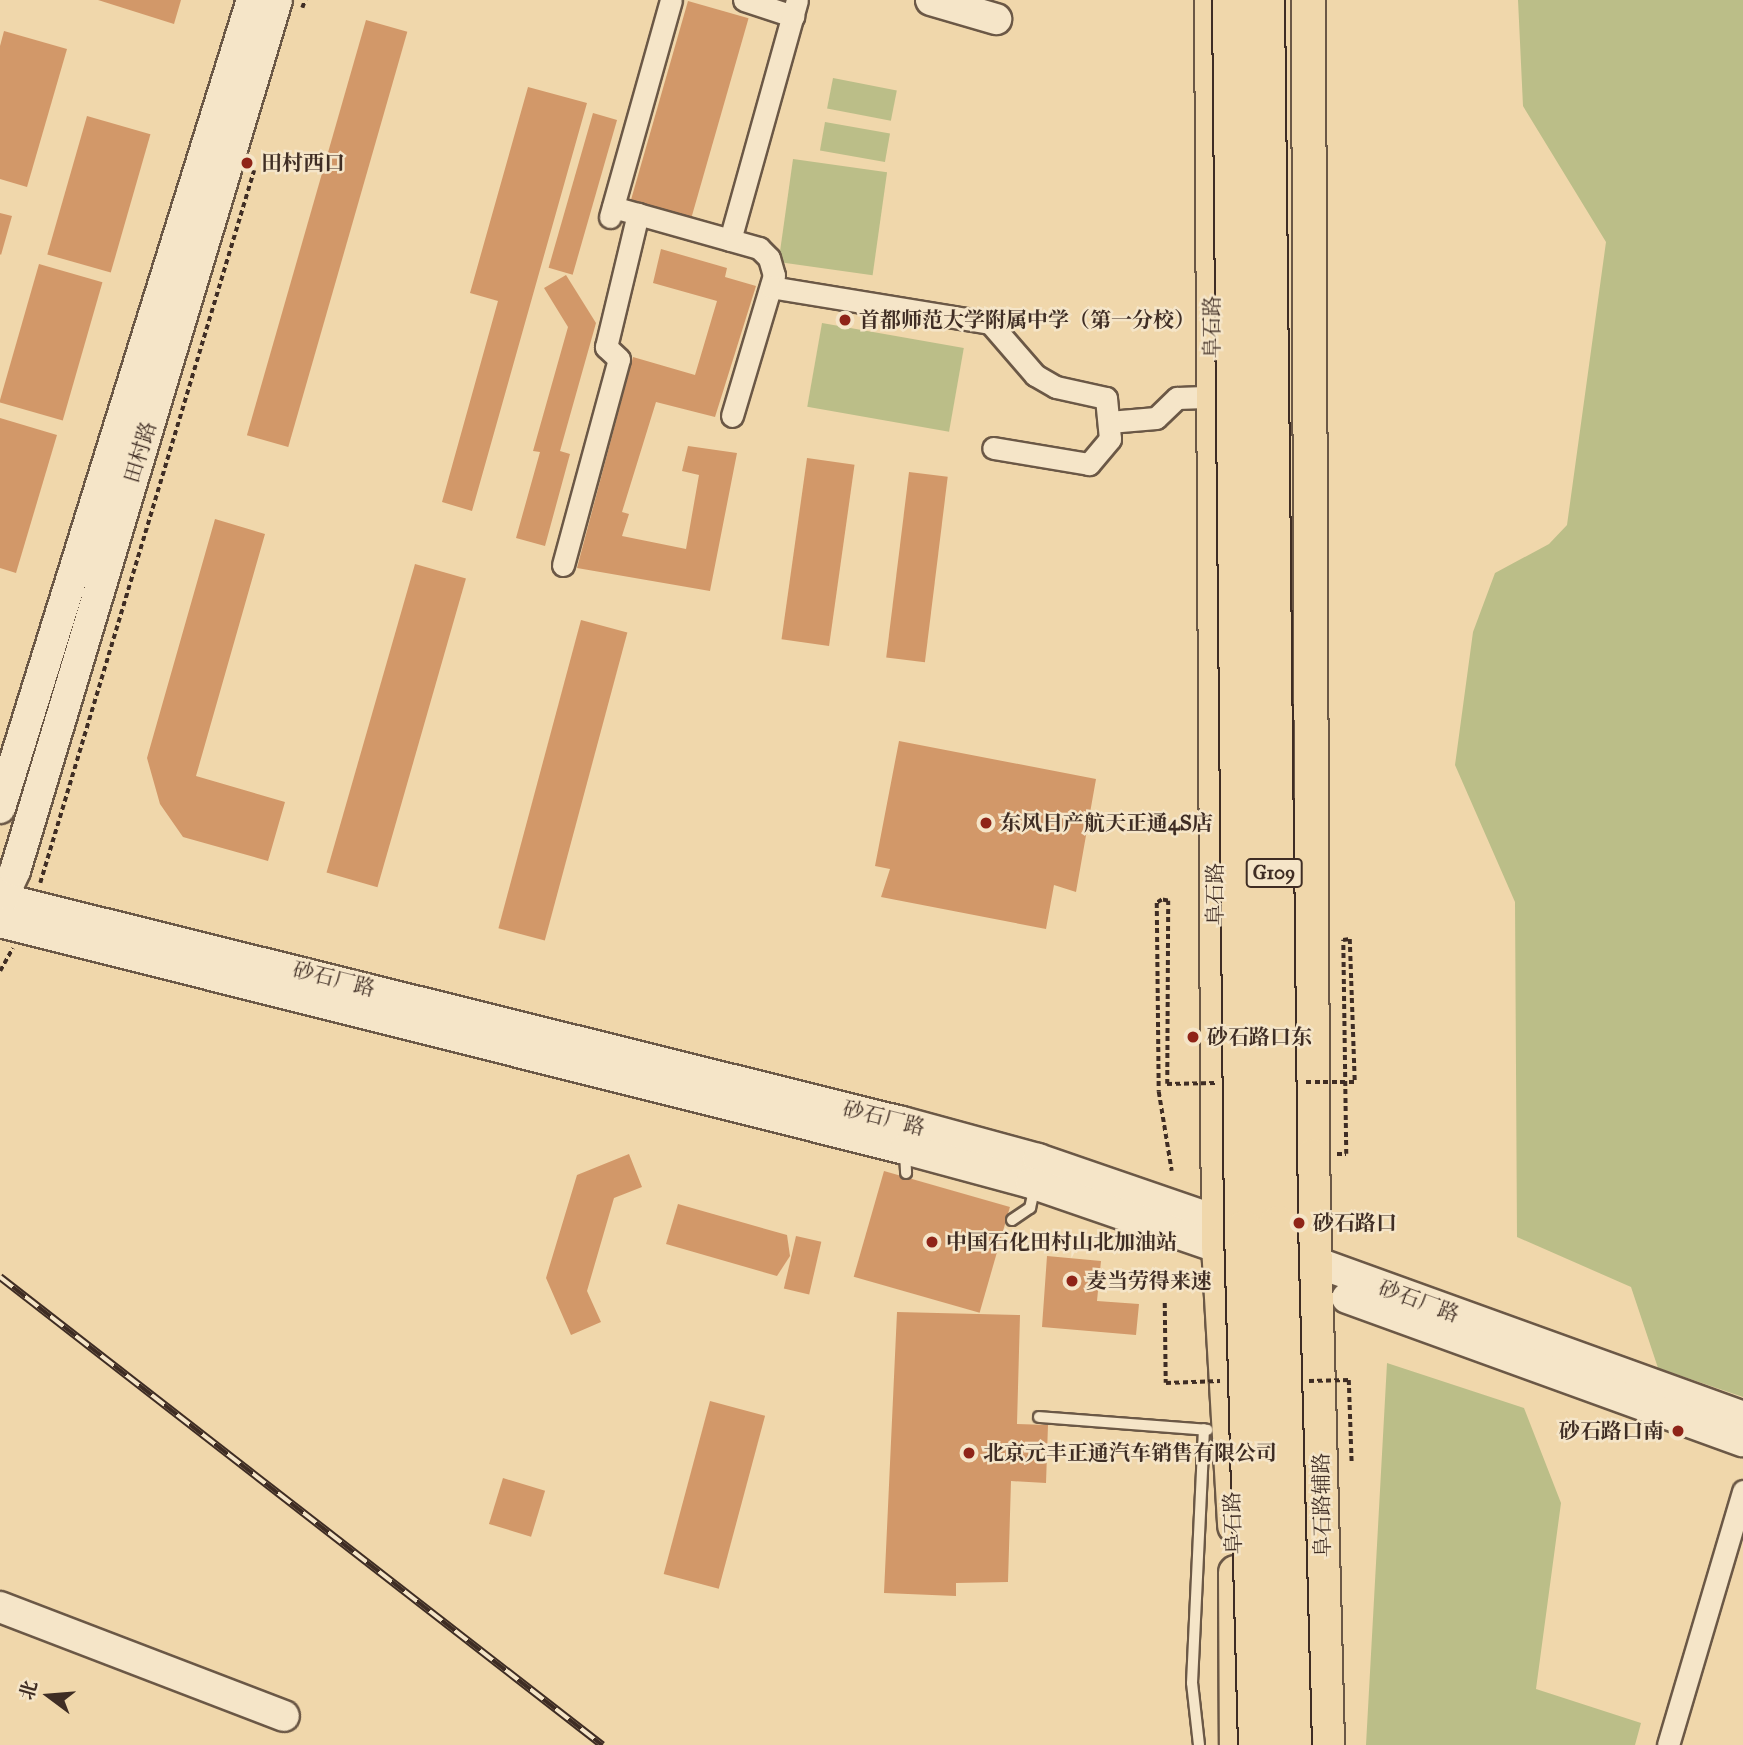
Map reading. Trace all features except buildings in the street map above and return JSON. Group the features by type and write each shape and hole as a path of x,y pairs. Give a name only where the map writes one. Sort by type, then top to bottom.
{"highway":[{"name":"阜石路","path":"1231,0 1244,1230 1258,1745"},
{"name":"G109","path":"1265,0 1278,1224 1292,1745"}],"main road":[{"name":"阜石路","path":"1211,0 1218,1232 1216,1430 1236,1745"},
{"path":"1308,0 1317,1276"},
{"name":"阜石路辅路","path":"1317,1276 1327,1745"}],"street":[{"name":"田村路","path":"0,808 252,0"},
{"name":"田村路","path":"0,905 15,871 277,0"},
{"path":"671,0 664,13 612,212 638,214 759,248 769,258 774,275 732,416"},
{"path":"730,240 795,8 744,0"},
{"path":"931,0 996,19"},
{"path":"563,565 619,359 606,347 638,214"},
{"path":"771,287 990,323 1035,375 1056,387 1107,398 1110,439 1089,464 993,448"},
{"path":"1109,422 1156,418 1177,398 1212,397"},
{"name":"砂石厂路","path":"0,905 906,1161 1035,1185 1218,1232"},
{"name":"砂石厂路","path":"0,905 902,1122 1038,1159 1218,1232 1317,1276 1743,1441"},
{"name":"砂石厂路","path":"1317,1276 1743,1417"},
{"path":"1668,1745 1743,1491"},
{"path":"0,1607 284,1716"}],"lane":[{"path":"1012,1220 1030,1208 1035,1185"},
{"path":"1039,1418 1216,1430 1192,1684 1199,1745"}],"path":[{"path":"1172,1171 1158,1092 1157,903 1162,900 1168,901 1167,1084 1218,1083 1218,1095"},
{"path":"1301,1083 1355,1082 1350,939 1343,940 1346,1154"},
{"path":"1165,1303 1166,1383 1224,1381 1223,1367"},
{"path":"1349,1380 1352,1464"}],"green space":[{"path":"1518,0 1743,0 1743,1397 1658,1368 1631,1287 1517,1237 1515,902 1455,765 1473,632 1495,573 1549,544 1567,525 1606,242 1523,106"},
{"path":"833,78 897,90 891,121 827,108"},
{"path":"825,122 890,133 885,162 820,151"},
{"path":"793,159 887,172 873,275 779,262"},
{"path":"822,323 964,348 949,432 807,407"},
{"path":"1387,1363 1524,1408 1561,1503 1536,1689 1641,1723 1635,1745 1366,1745"}],"railway":[{"path":"0,1277 602,1745"}],"place":[{"name":"田村西口","path":"247,163"},
{"name":"首都师范大学附属中学（第一分校）","path":"845,320"},
{"name":"东风日产航天正通4S店","path":"986,823"},
{"name":"砂石路口东","path":"1193,1037"},
{"name":"砂石路口","path":"1299,1223"},
{"name":"中国石化田村山北加油站","path":"932,1242"},
{"name":"麦当劳得来速","path":"1072,1281"},
{"name":"砂石路口南","path":"1678,1431"},
{"name":"北京元丰正通汽车销售有限公司","path":"969,1453"}]}
